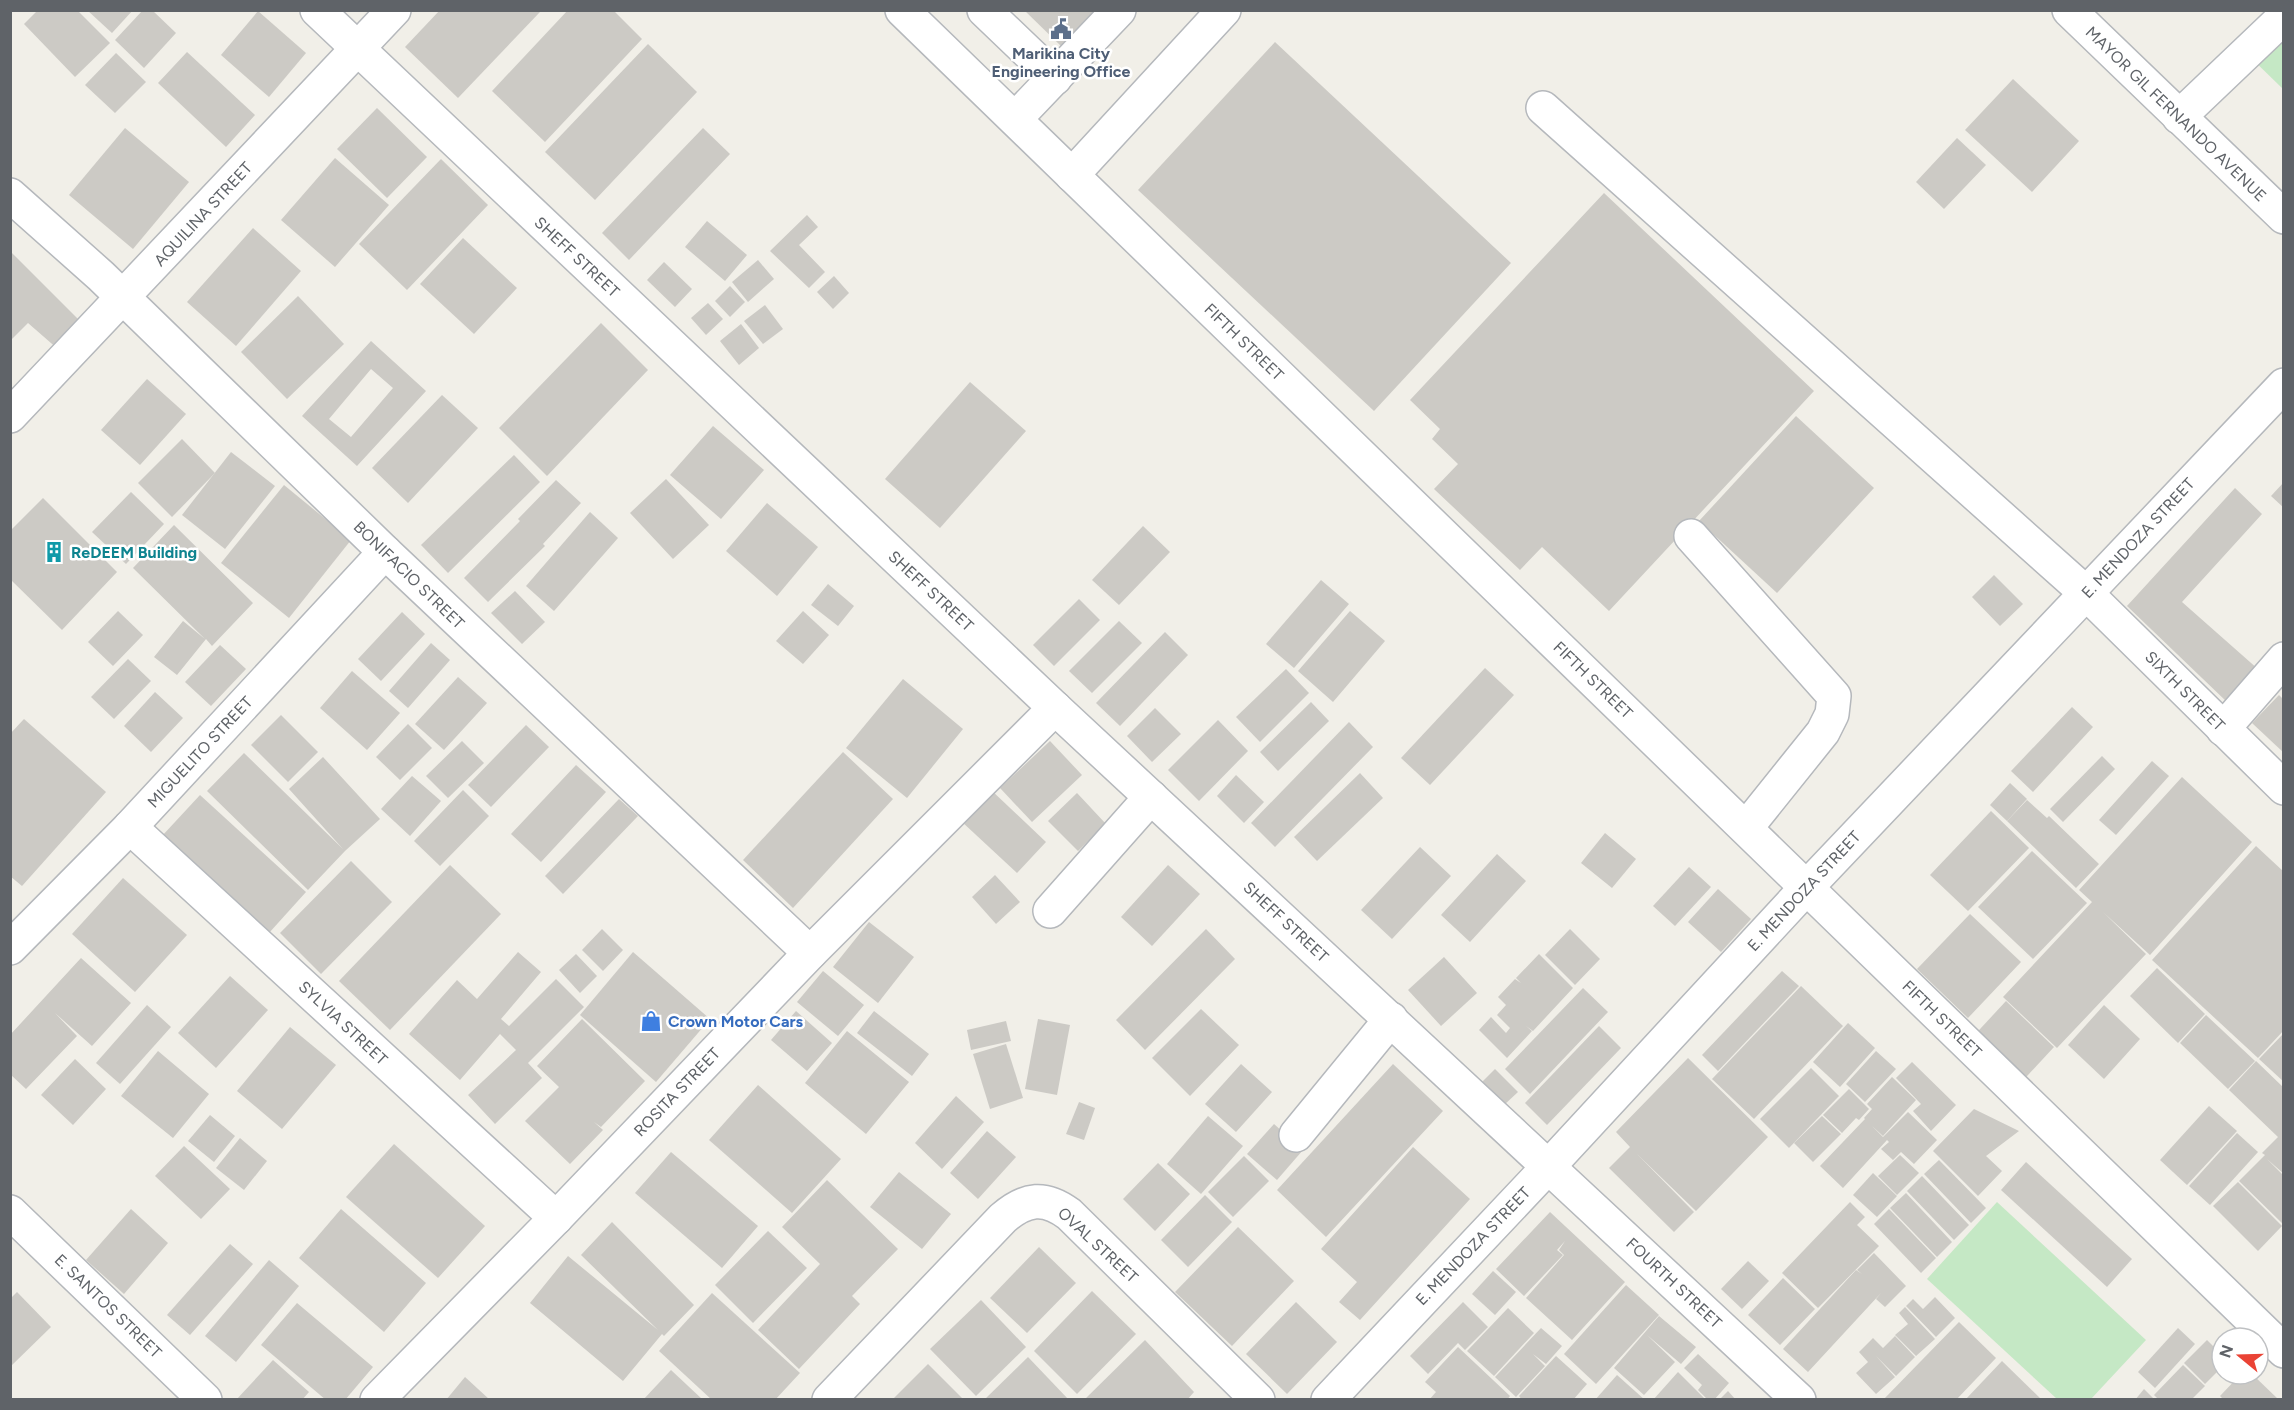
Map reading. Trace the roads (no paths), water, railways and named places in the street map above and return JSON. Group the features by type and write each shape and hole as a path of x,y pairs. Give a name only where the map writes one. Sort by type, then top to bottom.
{"street":[{"name":"SHEFF STREET","path":"317,10 1055,708 1549,1166"},
{"name":"AQUILINA STREET","path":"10,416 394,10"},
{"name":"FIFTH STREET","path":"902,10 2283,1351"},
{"path":"984,10 1055,78"},
{"path":"1015,119 1119,10"},
{"path":"1072,175 1224,10"},
{"name":"MAYOR GIL FERNANDO AVENUE","path":"2069,10 2283,218"},
{"path":"2179,117 2283,17"},
{"name":"SIXTH STREET","path":"1543,108 2086,593 2283,788"},
{"name":"BONIFACIO STREET","path":"10,195 123,298 385,552 810,953"},
{"name":"E. MENDOZA STREET","path":"1328,1400 1549,1166 1807,887 2283,385"},
{"path":"1691,536 1834,696 1832,714 1823,732 1746,828"},
{"name":"MIGUELITO STREET","path":"10,948 130,827 385,552"},
{"path":"2223,729 2283,659"},
{"name":"ROSITA STREET","path":"377,1400 556,1218 810,953 1055,708"},
{"path":"1050,911 1151,797"},
{"name":"SYLVIA STREET","path":"130,827 556,1218"},
{"path":"1296,1135 1391,1019"},
{"name":"FOURTH STREET","path":"1549,1166 1799,1400"},
{"name":"OVAL STREET","path":"829,1400 1004,1218 1015,1208 1032,1202 1051,1203 1069,1214 1258,1400"},
{"name":"E. SANTOS STREET","path":"10,1212 205,1400"}],"place":[{"name":"Marikina City Engineering Office","path":"1061,29"},
{"name":"ReDEEM Building","path":"54,552"},
{"name":"Crown Motor Cars","path":"651,1021"}]}
